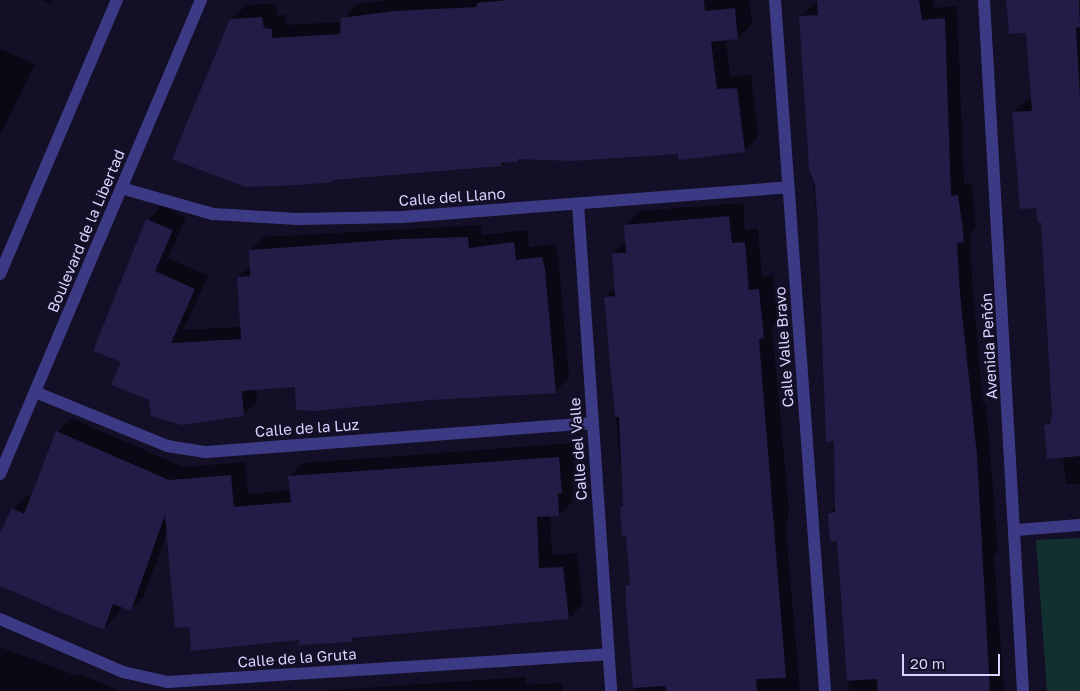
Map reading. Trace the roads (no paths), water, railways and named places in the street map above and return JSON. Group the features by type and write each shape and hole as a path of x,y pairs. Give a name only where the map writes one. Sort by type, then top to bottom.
{"street":[{"path":"0,274 117,0"},
{"name":"Boulevard de la Libertad","path":"0,474 201,0"},
{"name":"Calle Valle Bravo","path":"775,0 825,691"},
{"name":"Avenida Peñón","path":"984,0 1016,530 1023,691"},
{"name":"Calle del Llano","path":"122,188 213,214 298,219 402,217 788,187"},
{"name":"Calle del Valle","path":"578,204 611,691"},
{"name":"Calle de la Luz","path":"35,392 167,446 206,452 593,423"},
{"path":"1016,530 1080,526"},
{"name":"Calle de la Gruta","path":"0,619 123,672 167,682 608,654"}]}
